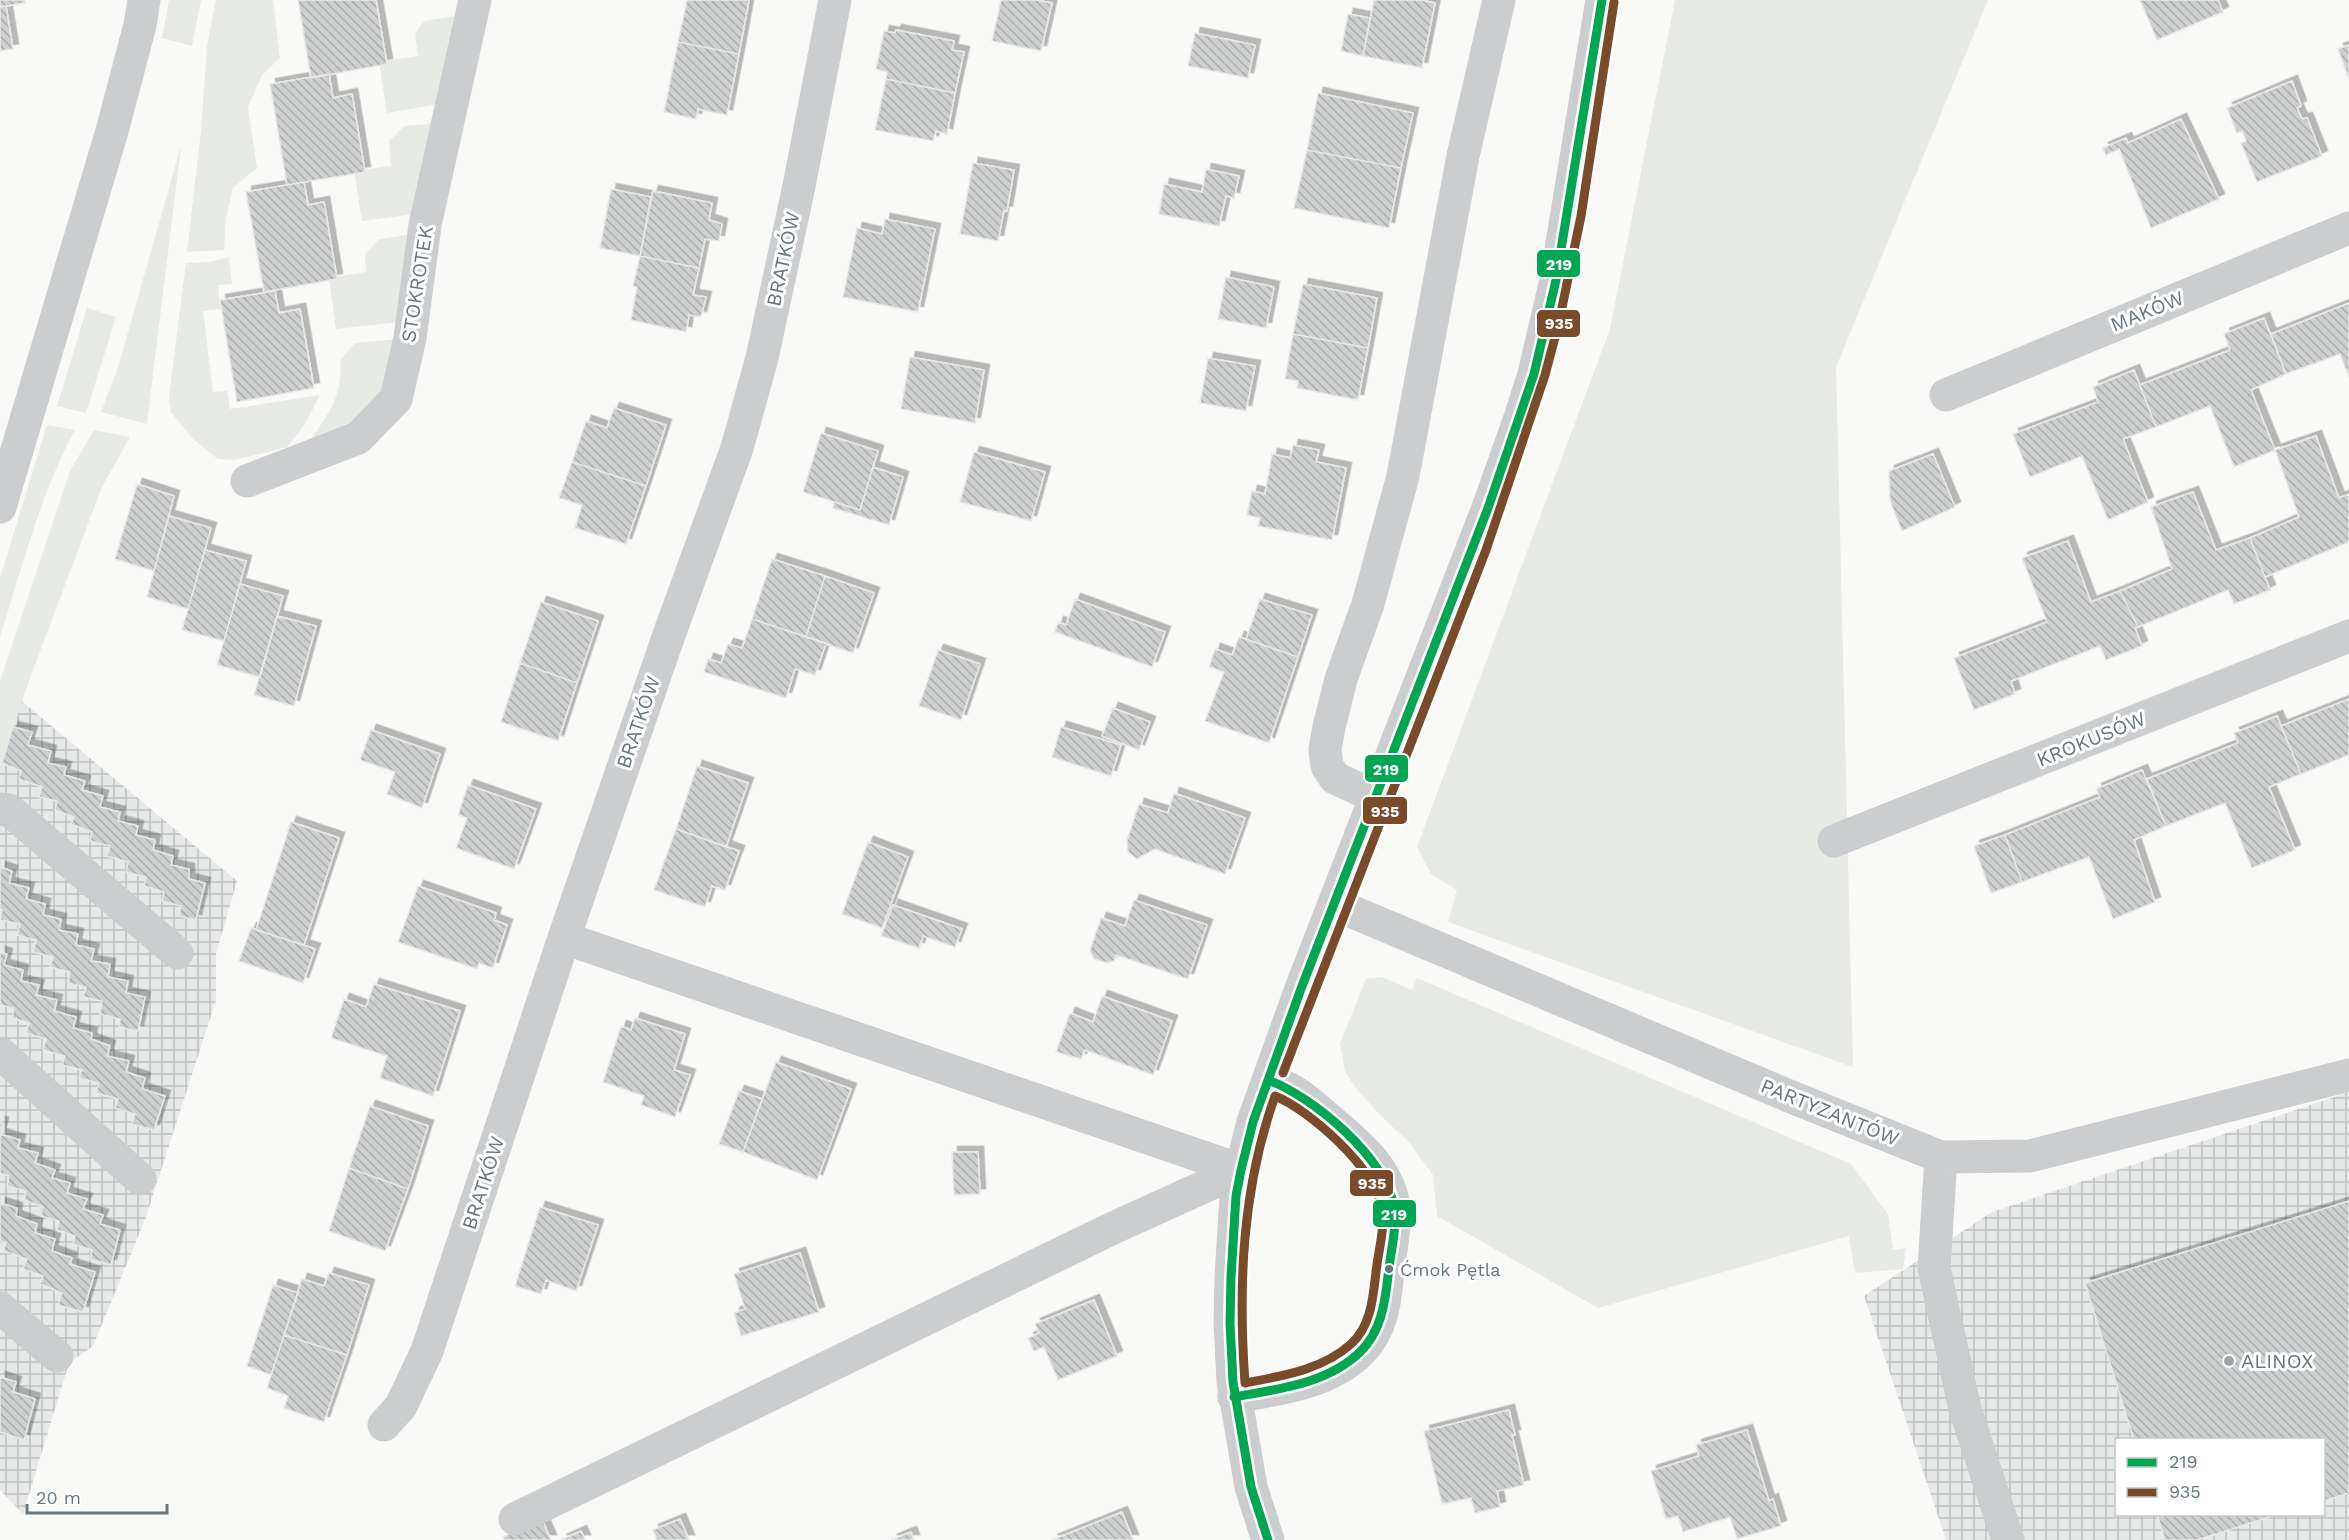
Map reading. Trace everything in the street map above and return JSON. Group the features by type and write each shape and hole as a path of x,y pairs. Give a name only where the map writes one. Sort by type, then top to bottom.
{"street":[{"path":"0,507 112,131 140,25 144,0"},
{"name":"STOKROTEK","path":"247,481 358,438 396,399 410,338 425,225 475,0"},
{"name":"BRATKÓW","path":"384,1425 401,1406 427,1351 564,938 737,447 765,347 835,0"},
{"path":"1376,797 1335,778 1327,766 1329,727 1341,679 1368,604 1403,476 1463,156 1498,0"},
{"path":"1268,1540 1251,1487 1234,1397 1230,1323 1231,1277 1236,1196 1240,1170 1253,1122 1268,1080 1488,508 1534,374 1564,235 1602,0"},
{"name":"MAKÓW","path":"1946,395 2349,228"},
{"name":"KROKUSÓW","path":"1834,841 2349,636"},
{"path":"0,809 9,810 177,953"},
{"name":"PARTYZANTÓW","path":"1334,904 1789,1096 1941,1157 2030,1156 2349,1075"},
{"path":"564,938 1240,1170"},
{"path":"0,1053 140,1179"},
{"path":"1234,1397 1299,1384 1334,1371 1360,1352 1374,1335 1384,1309 1394,1209 1389,1187 1376,1164 1355,1142 1306,1099 1268,1080"},
{"path":"1941,1157 1934,1268 1965,1409 2008,1540"},
{"path":"515,1519 1182,1195 1240,1170"},
{"path":"0,1308 57,1356"}],"shaded area":[{"path":"169,0 201,0 192,46 162,38"},
{"path":"216,0 273,0 280,58 262,75 248,107 257,168 233,188 226,218 224,250 187,252 201,131 207,46"},
{"path":"1675,0 1988,0 1836,367 1853,1067 1448,922 1457,890 1431,874 1417,847 1610,329"},
{"path":"461,15 438,104 387,113 379,62 418,56 415,34 424,21"},
{"path":"436,123 415,214 362,221 354,171 391,166 389,141 404,126"},
{"path":"181,146 147,424 101,412 117,371"},
{"path":"414,234 400,322 336,329 329,278 366,272 365,254 379,239"},
{"path":"229,257 232,284 218,285 220,309 203,311 213,392 227,391 230,409 320,395 305,424 287,447 235,460 218,459 193,439 171,412 169,397 186,263 210,262"},
{"path":"87,308 116,317 86,413 57,406"},
{"path":"397,339 388,376 379,396 353,425 310,440 334,403 339,383 340,360 355,343"},
{"path":"47,425 75,430 42,505 0,637 0,578"},
{"path":"94,430 130,437 101,489 30,678 0,768 0,681 70,471"},
{"path":"0,683 237,881 216,954 216,1000 146,1217 93,1346 69,1363 23,1514 0,1490"},
{"path":"1382,977 1412,990 1417,978 1851,1164 1888,1214 1893,1250 1906,1248 1903,1269 1855,1273 1849,1236 1598,1308 1437,1216 1433,1175 1408,1141 1358,1091 1345,1072 1340,1044 1366,979"},
{"path":"2349,1092 2349,1540 1946,1540 1864,1296 1992,1212"}],"building":[{"path":"0,0 24,0 25,3 0,7"},
{"path":"298,0 376,0 387,64 311,78"},
{"path":"687,0 749,0 739,54 678,42"},
{"path":"1001,0 1036,0 1052,3 1041,51 992,41"},
{"path":"1374,0 1421,0 1435,3 1422,68 1363,56"},
{"path":"2140,0 2218,0 2223,12 2157,40"},
{"path":"6,6 13,49 0,51 0,7"},
{"path":"1348,14 1370,18 1363,56 1341,51"},
{"path":"896,30 954,41 952,50 964,52 955,93 886,79 887,72 876,69 884,31 895,33"},
{"path":"1195,33 1255,45 1248,78 1188,66"},
{"path":"678,42 739,54 727,115 698,109 696,119 664,112"},
{"path":"2349,45 2349,79 2338,49"},
{"path":"329,74 333,98 352,94 365,172 287,185 270,84"},
{"path":"886,79 955,93 947,134 936,131 933,141 875,130"},
{"path":"2292,81 2301,106 2297,108 2302,119 2307,118 2322,156 2257,182 2241,143 2246,141 2242,131 2237,133 2227,108"},
{"path":"1318,93 1413,113 1401,168 1307,150"},
{"path":"2181,119 2219,199 2151,228 2119,149 2106,155 2103,148 2126,138 2128,143"},
{"path":"1307,150 1401,168 1389,228 1294,208"},
{"path":"973,163 1014,170 1007,211 1004,210 998,241 960,234"},
{"path":"1206,169 1239,176 1234,198 1226,196 1219,226 1159,214 1164,184 1202,192"},
{"path":"304,182 308,205 324,202 337,279 264,292 246,192"},
{"path":"611,189 651,197 640,256 600,248"},
{"path":"653,191 712,203 709,220 722,224 719,241 705,239 699,268 640,256"},
{"path":"885,219 935,229 918,312 843,297 857,228 882,234"},
{"path":"640,256 699,268 693,295 706,297 701,317 689,315 686,332 631,320 637,287 633,286"},
{"path":"1226,277 1274,287 1266,328 1218,319"},
{"path":"1303,284 1377,298 1368,348 1293,334"},
{"path":"275,291 279,313 300,309 314,388 237,402 220,300"},
{"path":"2349,303 2349,377 2340,354 2286,374 2271,334"},
{"path":"2264,318 2286,374 2251,390 2275,450 2234,467 2210,406 2156,427 2140,385 2230,350 2224,334"},
{"path":"1293,334 1368,348 1358,400 1297,388 1298,381 1285,379"},
{"path":"910,357 984,370 975,423 901,409"},
{"path":"1208,358 1255,366 1246,411 1200,403"},
{"path":"2134,370 2156,427 2123,439 2148,502 2108,520 2082,456 2030,477 2013,434 2098,402 2093,387"},
{"path":"614,408 666,425 646,486 572,462 586,421 607,428"},
{"path":"821,433 878,451 860,510 803,492"},
{"path":"2316,436 2339,498 2349,494 2349,542 2265,577 2250,538 2299,517 2275,450"},
{"path":"1293,445 1319,450 1316,462 1346,468 1332,540 1258,526 1260,518 1247,515 1252,491 1265,494 1272,454 1290,458"},
{"path":"974,452 1045,472 1031,521 960,502"},
{"path":"1933,454 1955,507 1902,531 1890,501 1889,471"},
{"path":"572,462 646,486 626,544 575,528 582,505 559,498"},
{"path":"873,467 903,477 889,525 833,508 834,502 860,510"},
{"path":"137,484 174,496 154,571 115,559"},
{"path":"2193,492 2216,550 2250,538 2270,590 2234,604 2228,590 2138,627 2120,591 2172,569 2151,507"},
{"path":"169,516 211,528 188,609 147,597"},
{"path":"2068,541 2091,602 2120,591 2138,627 2135,628 2142,646 2106,660 2100,646 2011,681 2015,694 1974,710 1954,658 2047,622 2022,558"},
{"path":"205,550 246,561 224,641 182,630"},
{"path":"772,559 825,576 806,637 752,619"},
{"path":"825,576 874,593 853,653 806,637"},
{"path":"240,584 283,596 260,677 217,665"},
{"path":"1075,599 1165,632 1152,667 1055,632 1058,622 1066,625"},
{"path":"1260,599 1312,615 1298,657 1246,639"},
{"path":"541,602 598,621 577,683 520,663"},
{"path":"277,616 316,626 294,706 254,695"},
{"path":"752,619 826,643 815,675 795,669 786,698 704,672 708,659 721,663 728,644 742,648"},
{"path":"1239,637 1298,657 1269,743 1205,721 1224,672 1209,667 1215,649 1232,655"},
{"path":"938,650 980,664 961,720 919,706"},
{"path":"520,663 577,683 558,741 501,722"},
{"path":"2349,699 2349,755 2301,774 2281,726"},
{"path":"1113,708 1150,722 1139,750 1102,736"},
{"path":"2277,716 2301,774 2269,787 2295,850 2252,868 2225,803 2166,826 2147,779 2238,743 2234,733"},
{"path":"13,727 32,732 28,745 51,751 48,763 66,767 64,775 85,781 82,790 103,796 100,807 120,812 118,821 138,826 136,835 155,840 153,850 173,856 171,865 189,869 189,879 205,883 196,920 179,916 181,906 162,901 164,892 144,886 146,877 126,872 128,862 107,856 110,846 90,841 92,832 71,824 74,817 55,810 57,801 39,797 42,787 19,779 21,771 2,763"},
{"path":"1061,727 1121,745 1111,776 1052,757"},
{"path":"371,730 440,754 422,808 387,794 395,772 360,760"},
{"path":"697,766 748,783 726,847 676,829"},
{"path":"2142,770 2166,826 2134,840 2155,902 2113,919 2089,857 2022,882 2005,835 2100,797 2096,789"},
{"path":"468,785 536,809 514,869 456,848 467,818 458,815"},
{"path":"1174,793 1245,818 1225,874 1155,849 1137,859 1128,852 1127,840 1139,804 1168,813"},
{"path":"291,822 339,838 304,945 256,930"},
{"path":"676,829 739,851 725,890 712,886 705,907 654,890"},
{"path":"2005,835 2022,882 1991,893 1974,846"},
{"path":"868,842 908,857 882,928 842,914"},
{"path":"0,867 12,871 9,883 29,888 26,899 45,904 43,915 61,919 59,930 78,934 76,945 94,949 91,961 110,964 108,977 128,981 126,993 145,997 138,1031 119,1027 120,1019 100,1014 102,1001 83,997 86,987 68,983 70,972 50,967 53,957 33,952 36,940 17,935 20,924 0,920 2,910 0,909"},
{"path":"418,886 496,913 494,920 507,925 493,968 479,963 477,969 398,942"},
{"path":"1134,900 1207,925 1188,979 1116,955 1114,961 1107,963 1094,959 1090,950 1101,918 1125,926"},
{"path":"893,905 962,929 955,947 923,936 919,948 881,936"},
{"path":"251,928 315,949 303,983 239,961"},
{"path":"0,952 7,954 4,965 23,970 21,981 39,985 36,995 57,1000 54,1011 76,1017 73,1028 92,1033 91,1039 110,1046 107,1056 129,1061 126,1072 145,1078 142,1089 165,1096 154,1130 132,1124 135,1114 115,1108 118,1099 96,1093 99,1083 79,1078 82,1070 62,1065 65,1056 43,1050 46,1039 26,1033 29,1023 12,1018 14,1008 0,1005"},
{"path":"374,984 460,1011 433,1096 380,1078 387,1056 331,1038 344,999 366,1007"},
{"path":"1102,996 1172,1021 1153,1075 1085,1050 1081,1059 1056,1052 1070,1013 1093,1022"},
{"path":"635,1018 685,1034 674,1070 690,1075 675,1117 641,1105 644,1096 603,1082 621,1026 631,1030"},
{"path":"776,1062 851,1089 817,1180 743,1152"},
{"path":"739,1091 762,1099 743,1152 719,1144"},
{"path":"370,1106 428,1126 408,1189 349,1168"},
{"path":"0,1134 20,1140 18,1148 38,1153 35,1163 55,1170 52,1178 70,1183 67,1193 87,1199 83,1209 103,1215 100,1224 120,1230 111,1265 90,1259 92,1250 73,1244 75,1236 57,1230 59,1221 41,1216 43,1207 24,1200 26,1191 7,1186 9,1176 0,1173"},
{"path":"952,1152 978,1152 980,1194 954,1195"},
{"path":"349,1168 408,1189 385,1251 329,1231"},
{"name":"ALINOX","path":"2349,1201 2349,1493 2325,1501 2325,1438 2133,1438 2085,1283"},
{"path":"0,1203 17,1208 16,1216 37,1224 35,1233 55,1239 52,1251 72,1258 70,1264 95,1272 83,1312 58,1305 62,1293 40,1284 43,1276 23,1269 27,1259 3,1251 6,1243 0,1241"},
{"path":"540,1207 598,1225 576,1291 546,1280 541,1294 515,1286"},
{"path":"800,1253 819,1312 741,1336 734,1313 745,1309 734,1274"},
{"path":"329,1273 369,1285 347,1355 284,1335 302,1279 324,1286"},
{"path":"273,1285 298,1293 271,1375 247,1366"},
{"path":"1094,1300 1117,1356 1058,1380 1044,1347 1034,1351 1028,1338 1039,1333 1035,1324"},
{"path":"284,1335 347,1355 324,1422 284,1408 288,1396 267,1388"},
{"path":"0,1377 16,1382 13,1392 35,1399 24,1440 0,1432"},
{"path":"1509,1410 1515,1435 1512,1435 1524,1485 1497,1491 1500,1507 1475,1513 1471,1498 1442,1504 1424,1431"},
{"path":"1747,1430 1769,1501 1773,1499 1781,1526 1737,1539 1730,1517 1683,1532 1678,1516 1666,1519 1651,1471 1699,1456 1696,1445"},
{"path":"1122,1512 1133,1540 1052,1540"},
{"path":"2158,1516 2273,1516 2197,1540 2165,1540"},
{"path":"542,1519 551,1540 505,1540 503,1537"},
{"path":"680,1519 689,1540 657,1540 653,1530"},
{"path":"581,1531 585,1540 561,1540"},
{"path":"911,1532 914,1540 891,1540"}],"transit line":[{"name":"219","path":"1268,1540 1251,1487 1233,1382 1230,1323 1231,1277 1236,1196 1241,1170 1253,1122 1302,986 1488,508 1534,374 1556,280 1602,0"},
{"name":"935","path":"1283,1073 1486,550 1545,375 1559,322 1581,216 1614,2"},
{"name":"219","path":"1234,1397 1301,1384 1333,1371 1360,1352 1373,1335 1381,1317 1394,1234 1395,1217 1389,1189 1363,1150 1326,1115 1286,1088 1268,1080"},
{"name":"935","path":"1275,1096 1306,1114 1340,1143 1355,1160 1377,1194 1382,1209 1382,1233 1370,1311 1358,1337 1340,1353 1314,1366 1245,1383 1242,1310 1245,1238 1255,1166 1275,1096"}],"place":[{"name":"Ćmok Pętla","path":"1389,1269"},
{"name":"ALINOX","path":"2229,1361"}]}
